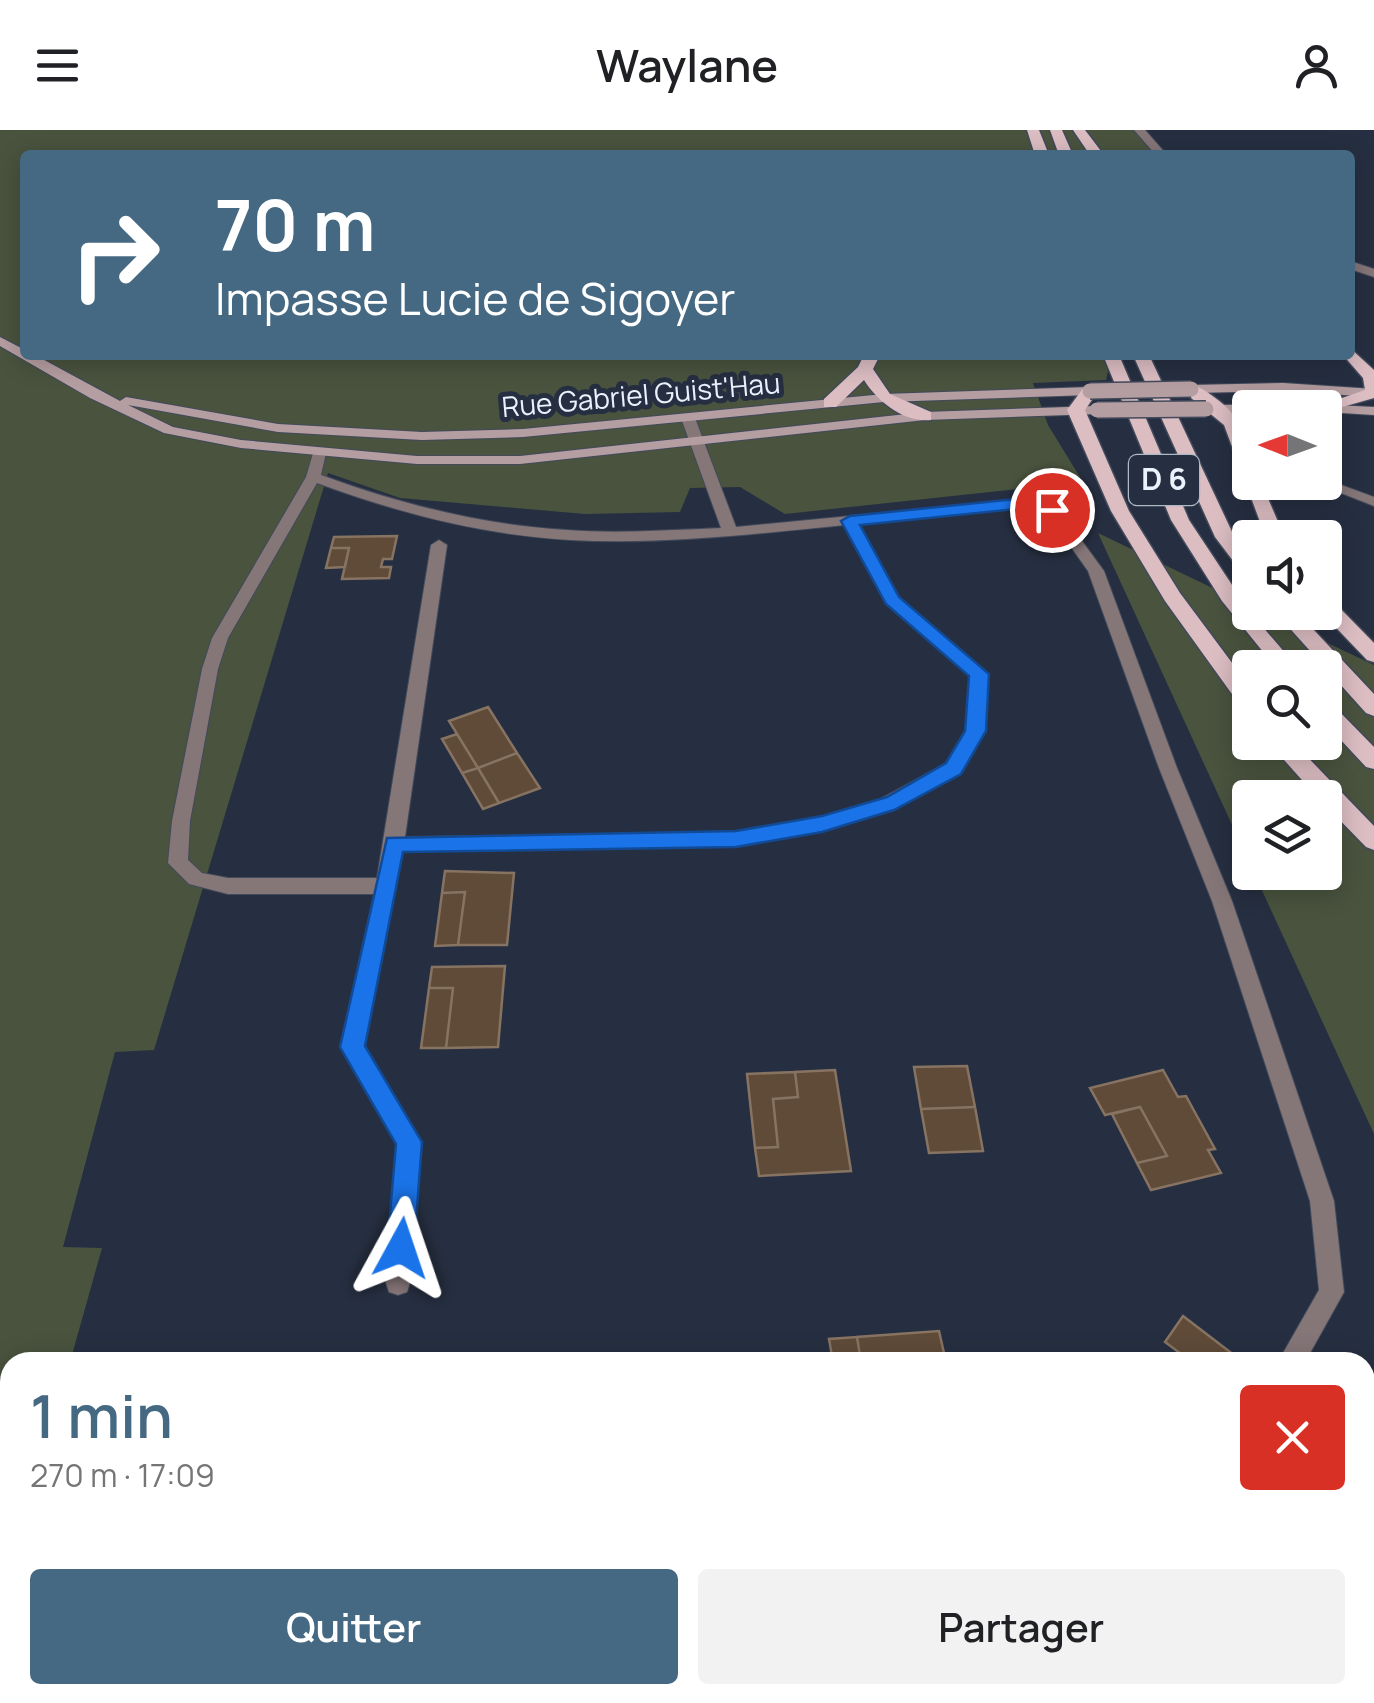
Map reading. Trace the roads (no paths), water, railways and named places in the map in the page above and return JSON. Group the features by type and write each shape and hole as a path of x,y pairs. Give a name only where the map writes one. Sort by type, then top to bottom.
{"main road":[{"path":"1078,130 1093,150"},
{"path":"1355,358 1371,377 1374,393"},
{"name":"Rue Gabriel Guist'Hau","path":"34,360 170,430 319,454 418,460 520,460 925,416 1086,410"},
{"name":"D 6","path":"1113,360 1180,520 1228,596 1273,650"},
{"name":"D 6","path":"1143,360 1232,547"},
{"path":"830,402 868,362 884,398 925,416"},
{"name":"Rue Gabriel Guist'Hau","path":"95,394 278,428 422,436 523,433 884,398 1283,388 1374,393"},
{"path":"1191,389 1232,423"},
{"path":"1090,391 1086,410 1120,511 1172,596 1232,678"},
{"name":"D 6","path":"1342,402 1374,393"},
{"name":"D 6","path":"1086,410 1232,408"},
{"path":"1342,409 1374,411"},
{"path":"1342,622 1374,655"},
{"path":"1302,630 1374,708"},
{"path":"1342,728 1374,761"},
{"path":"1296,760 1374,841"}],"street":[{"path":"1140,130 1158,150"},
{"path":"688,418 730,532"},
{"path":"319,454 313,477 220,638 210,669 181,820 178,864 196,878 228,886 384,886"},
{"path":"313,477 355,493 504,527 566,534 730,532 1008,504 1052,510 1096,571 1168,768 1222,901 1322,1200 1332,1292 1297,1352"},
{"path":"1342,490 1374,502"},
{"path":"394,844 736,839 822,824 894,802 954,768 976,731 979,674 892,600 850,521"},
{"path":"398,1282 410,1142 352,1047 394,844 439,545"}]}
